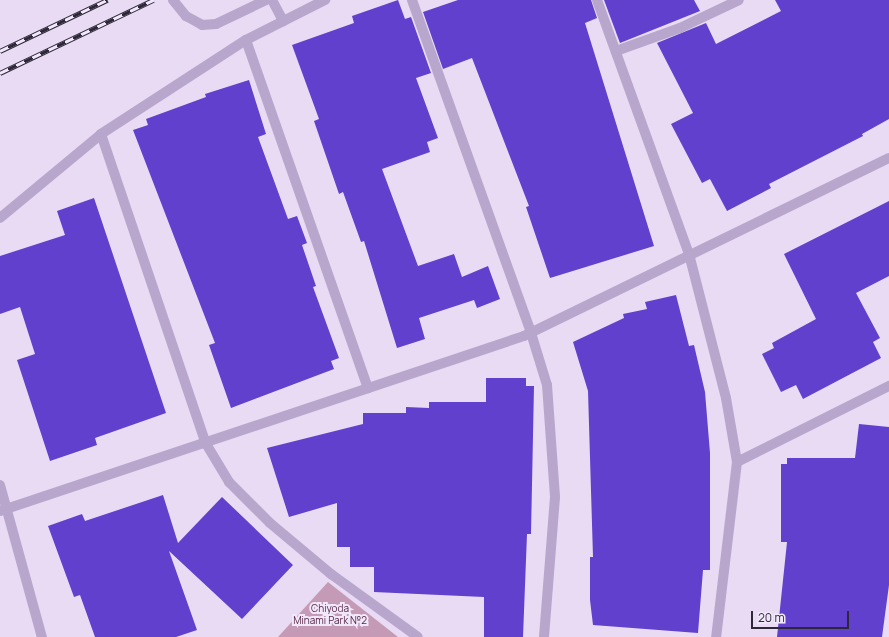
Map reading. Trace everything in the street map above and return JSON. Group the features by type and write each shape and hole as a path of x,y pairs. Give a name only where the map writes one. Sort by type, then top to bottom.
{"street":[{"path":"173,0 186,16 202,25 216,24 266,0"},
{"path":"272,0 283,21"},
{"path":"0,218 101,134 246,40 325,0"},
{"path":"412,0 532,333 547,385 555,497 544,637"},
{"path":"597,0 689,254 726,398 737,462 716,637"},
{"path":"616,51 680,28 739,0"},
{"path":"246,40 368,388"},
{"path":"101,134 205,442 228,482 270,523 331,574 418,637"},
{"path":"2,510 532,333 689,254 889,158"},
{"path":"737,462 889,386"},
{"path":"0,485 2,510 42,637"}],"green space":[{"name":"Chiyoda Minami Park №2","path":"328,582 398,637 278,637"}],"building":[{"path":"398,0 405,19 411,17 431,73 416,78 438,138 427,142 430,152 382,169 418,266 454,254 462,277 488,266 500,299 477,308 474,300 419,318 425,339 397,348 364,241 361,242 343,192 339,194 314,121 319,119 292,45 354,23 352,16"},
{"path":"458,0 591,0 597,18 585,23 654,246 550,278 526,207 529,206 472,58 443,69 423,12"},
{"path":"604,0 694,0 700,11 620,43"},
{"path":"775,0 889,0 889,119 862,134 863,136 769,184 771,188 727,211 710,179 702,183 671,124 693,113 657,43 706,23 716,44 781,11"},
{"path":"249,80 266,134 258,137 288,219 297,216 307,243 302,245 316,286 313,287 339,358 331,361 334,369 231,408 209,345 215,343 133,130 148,125 146,119 206,97 205,94"},
{"path":"94,198 166,413 95,438 97,445 50,461 17,360 35,354 20,307 0,314 0,256 65,235 57,211"},
{"path":"889,201 889,276 856,293 880,338 873,342 881,358 803,399 796,385 781,392 762,354 774,348 772,343 816,319 784,254"},
{"path":"676,295 689,346 694,345 705,392 710,453 710,570 703,570 698,633 593,625 590,600 590,557 593,557 588,391 573,342 624,318 623,314 647,309 645,302"},
{"path":"486,378 526,378 526,386 534,386 531,534 527,534 523,637 484,637 484,597 374,592 374,567 350,567 350,547 337,547 337,503 289,517 267,448 363,424 363,413 406,413 406,407 429,408 429,402 486,402"},
{"path":"859,424 889,427 889,585 882,637 777,637 787,542 781,542 781,464 787,464 787,458 855,458"},
{"path":"163,495 178,543 222,497 293,565 242,619 169,551 197,630 176,637 95,637 80,595 74,597 48,526 82,514 85,521"}],"railway":[{"path":"0,51 107,0"},
{"path":"0,73 153,0"}]}
